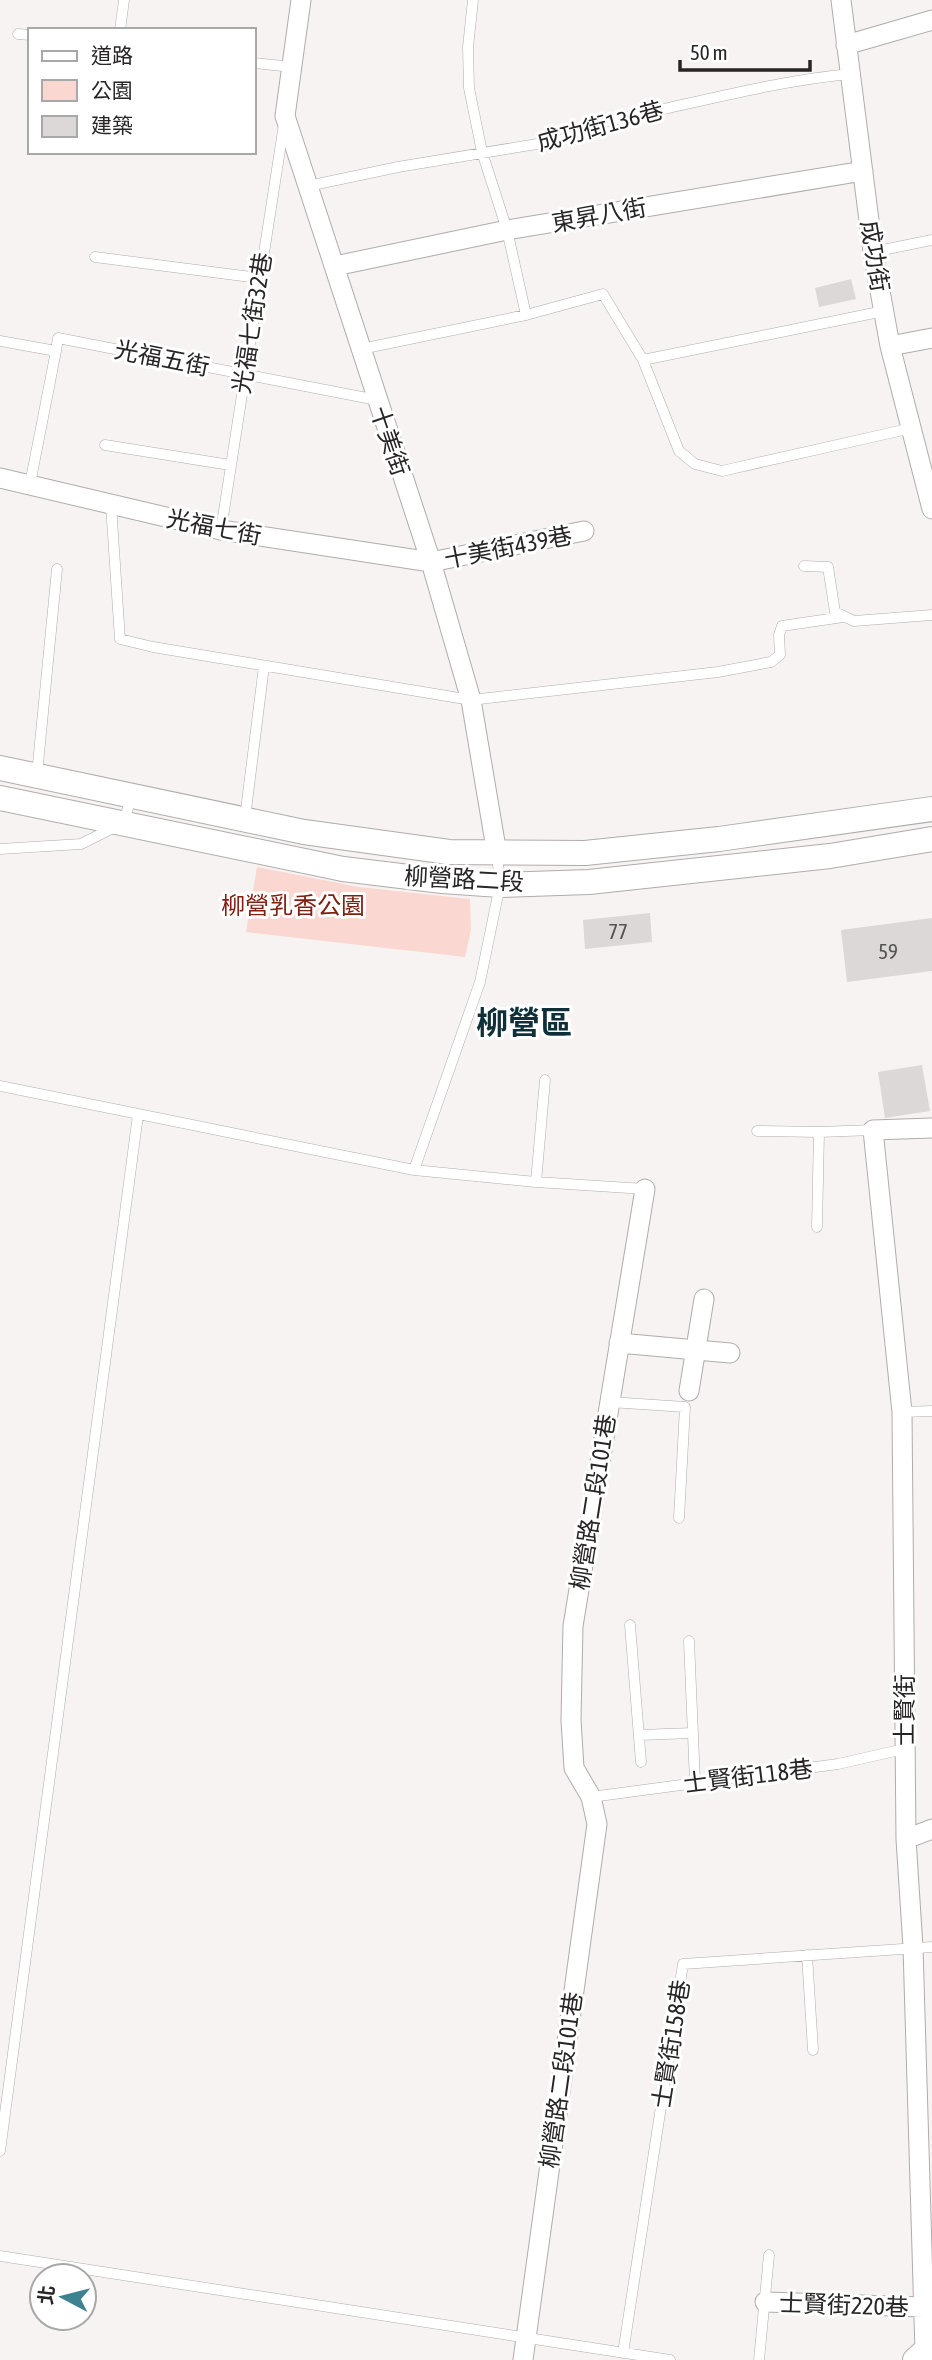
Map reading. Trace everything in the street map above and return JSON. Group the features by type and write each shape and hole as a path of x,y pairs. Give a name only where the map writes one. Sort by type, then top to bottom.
{"street":[{"name":"十美街","path":"300,0 285,117 431,562 471,700 497,854"},
{"name":"成功街","path":"841,0 873,252 890,346 932,509"},
{"path":"846,45 932,20"},
{"name":"東昇八街","path":"335,266 507,230 863,171"},
{"path":"890,346 932,338"},
{"name":"光福七街","path":"0,478 220,530 431,562"},
{"name":"十美街439巷","path":"431,562 584,531"},
{"name":"柳營路二段","path":"0,768 345,839 449,852 585,853 719,839 932,809"},
{"name":"柳營路二段","path":"0,797 343,869 500,885 589,882 830,856 932,839"},
{"path":"873,1130 932,1128"},
{"name":"士賢街","path":"873,1130 902,1412 906,1839 923,1947 924,2352"},
{"name":"柳營路二段101巷","path":"523,2360 597,1824 591,1797 574,1768 571,1720 573,1626 645,1189"},
{"path":"690,1391 704,1299"},
{"path":"620,1342 730,1353"},
{"path":"906,1839 932,1829"},
{"name":"士賢街220巷","path":"765,2302 924,2307"}],"lane":[{"path":"120,28 124,0"},
{"path":"473,0 468,47 469,88 482,152 507,230 526,315"},
{"path":"18,34 28,35"},
{"path":"256,63 292,67"},
{"name":"成功街136巷","path":"308,186 482,152 561,140 582,127 733,93 850,74"},
{"name":"光福七街32巷","path":"220,530 285,117"},
{"path":"873,252 932,240"},
{"path":"95,257 259,278"},
{"path":"361,349 526,315 603,294 643,360 679,451 695,464 722,471 912,428"},
{"path":"643,360 884,311"},
{"name":"光福五街","path":"56,351 58,338 377,400"},
{"path":"0,341 56,351 30,484"},
{"path":"105,445 230,465"},
{"path":"111,505 120,639 471,700 718,672 771,662 780,655 779,635 782,626 843,617"},
{"path":"804,566 828,567 835,612 843,617 855,621 932,615"},
{"path":"37,775 57,569"},
{"path":"245,818 264,666"},
{"path":"0,849 81,844 123,823 132,795"},
{"name":"十美街","path":"497,854 500,885"},
{"path":"414,1170 480,982 500,885"},
{"path":"536,1182 545,1080"},
{"name":"柳營路二段101巷","path":"0,1086 414,1170 645,1189"},
{"path":"0,2151 138,1115"},
{"path":"757,1131 873,1130"},
{"path":"817,1227 819,1132"},
{"path":"610,1402 685,1407 679,1518"},
{"path":"902,1412 932,1411"},
{"path":"630,1625 641,1762"},
{"path":"689,1641 695,1782"},
{"path":"639,1735 693,1733"},
{"name":"士賢街118巷","path":"591,1797 838,1764 904,1749"},
{"name":"士賢街158巷","path":"623,2353 683,1964 923,1947"},
{"path":"807,1955 813,2050"},
{"path":"759,2360 769,2255"},
{"path":"0,2256 670,2360"}],"green space":[{"name":"柳營乳香公園","path":"257,867 359,887 470,899 471,930 465,957 246,932"}],"building":[{"path":"851,279 856,299 819,307 815,288"},
{"path":"650,913 652,942 585,949 583,920"},
{"path":"932,918 932,971 847,982 841,930"},
{"path":"922,1065 930,1111 885,1118 878,1072"}],"district":[{"name":"柳營區","path":"524,1022"}]}
